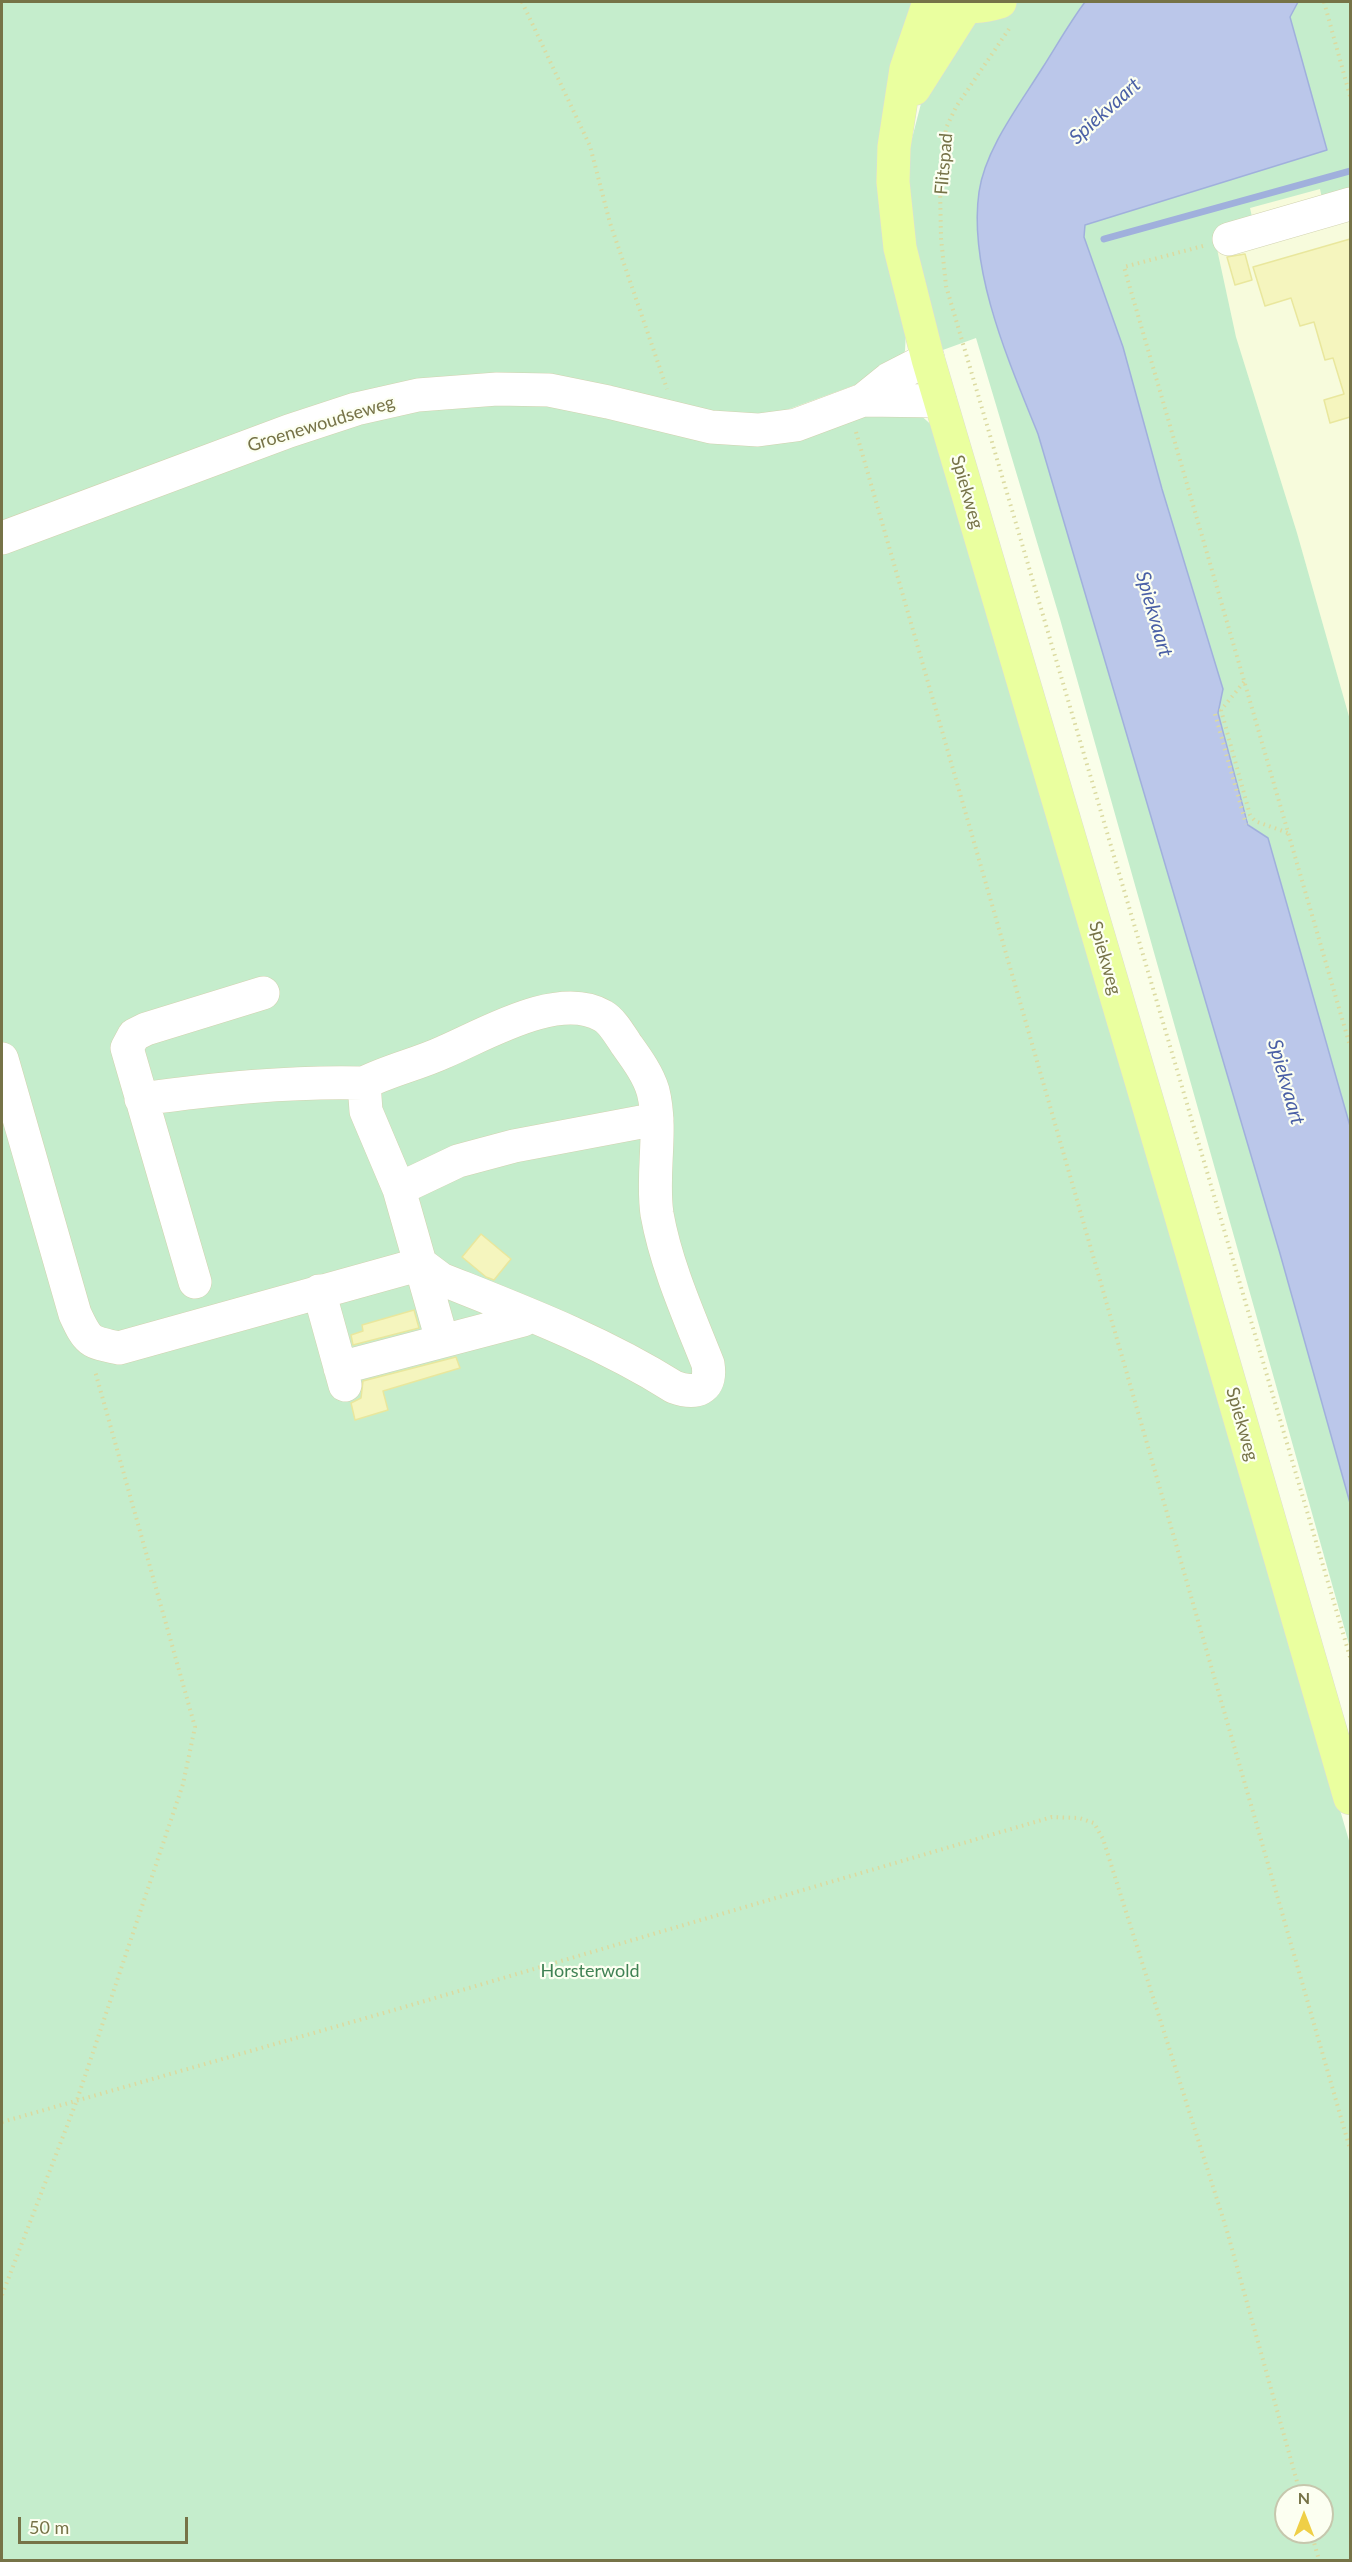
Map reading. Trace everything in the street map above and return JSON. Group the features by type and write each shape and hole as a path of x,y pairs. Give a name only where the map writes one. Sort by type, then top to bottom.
{"main road":[{"name":"Spiekweg","path":"929,2 906,69 894,147 895,217 900,248 928,359 1350,1798"},
{"name":"Spiekweg","path":"899,113 958,4"},
{"path":"958,4 1008,11"}],"street":[{"path":"1229,239 1350,204"},
{"name":"Groenewoudseweg","path":"2,538 289,431 356,409 418,395 497,389 549,390 672,416 711,427 758,430 796,425 856,402 889,379 928,359"},
{"name":"Groenewoudseweg","path":"856,402 940,400"},
{"path":"195,1281 127,1048 134,1035 263,993"},
{"path":"141,1099 254,1087 327,1082 364,1083 384,1073 435,1056 537,1012 564,1008 587,1010 604,1017 636,1058 652,1090 657,1119 655,1198 662,1238 708,1364 710,1377 706,1384 698,1390 686,1392 611,1350 441,1279 421,1264"},
{"path":"2,1059 75,1314 82,1330 94,1343 119,1348 421,1264"},
{"path":"364,1083 366,1111 399,1189 442,1341"},
{"path":"399,1189 458,1161 491,1152 657,1119"},
{"path":"319,1291 342,1376 442,1341 522,1320 530,1315"}],"path":[{"path":"522,2 590,146 610,223 666,385 672,416"},
{"path":"1324,3 1350,96"},
{"name":"Flitspad","path":"1008,11 946,128 940,186 940,238 946,286 1350,1657"},
{"path":"1229,239 1124,267 1350,1046"},
{"path":"856,402 1350,2149"},
{"path":"1244,682 1221,710 1250,815 1255,821 1289,834"},
{"path":"1215,714 1246,824"},
{"path":"2,2295 77,2100 183,1784 195,1727 95,1373 94,1343"},
{"path":"2,2122 406,2007 1052,1817 1078,1818 1094,1823 1103,1839 1227,2231 1298,2484"},
{"path":"1314,2544 1319,2560"}],"shaded area":[{"path":"1350,125 1350,1107 1083,219"}],"green space":[{"name":"Horsterwold","path":"2,2 922,2 903,61 905,351 896,365 874,378 781,412 886,409 917,412 936,429 1350,1844 1350,2560 2,2560"},
{"path":"1016,2 1085,2 1005,127 988,160 979,192 977,222 985,284 993,315 1038,434 1279,1250 1350,1503 1350,1648 1060,619 976,338 940,351 907,206 909,150 924,92 970,20"},
{"path":"1298,2 1350,2 1350,199 1324,207 1320,189 1250,208 1254,226 1217,249 1236,337 1297,533 1350,720 1350,1126 1268,838 1249,825 1217,713 1223,689 1162,489 1123,347 1084,237 1085,225 1327,150 1290,17"}],"water":[{"name":"Spiekvaart","path":"1085,2 1298,2 1290,17 1327,150 1085,225 1084,237 1123,347 1162,489 1223,689 1218,713 1248,825 1268,838 1350,1126 1350,1503 1279,1250 1038,434 1004,346 985,284 977,222 979,192 988,160 1014,111"}],"building":[{"path":"1350,239 1350,417 1330,423 1324,400 1344,394 1333,358 1325,360 1314,322 1300,326 1291,298 1265,306 1253,267"},
{"path":"1245,254 1252,280 1235,285 1227,257"},
{"path":"481,1234 511,1259 494,1280 486,1277 462,1257"},
{"path":"414,1310 419,1328 353,1345 351,1335 363,1331 362,1325"},
{"path":"456,1357 460,1368 383,1391 388,1410 355,1420 351,1403 361,1398 363,1381"}],"waterway":[{"path":"1104,239 1350,171"}]}
